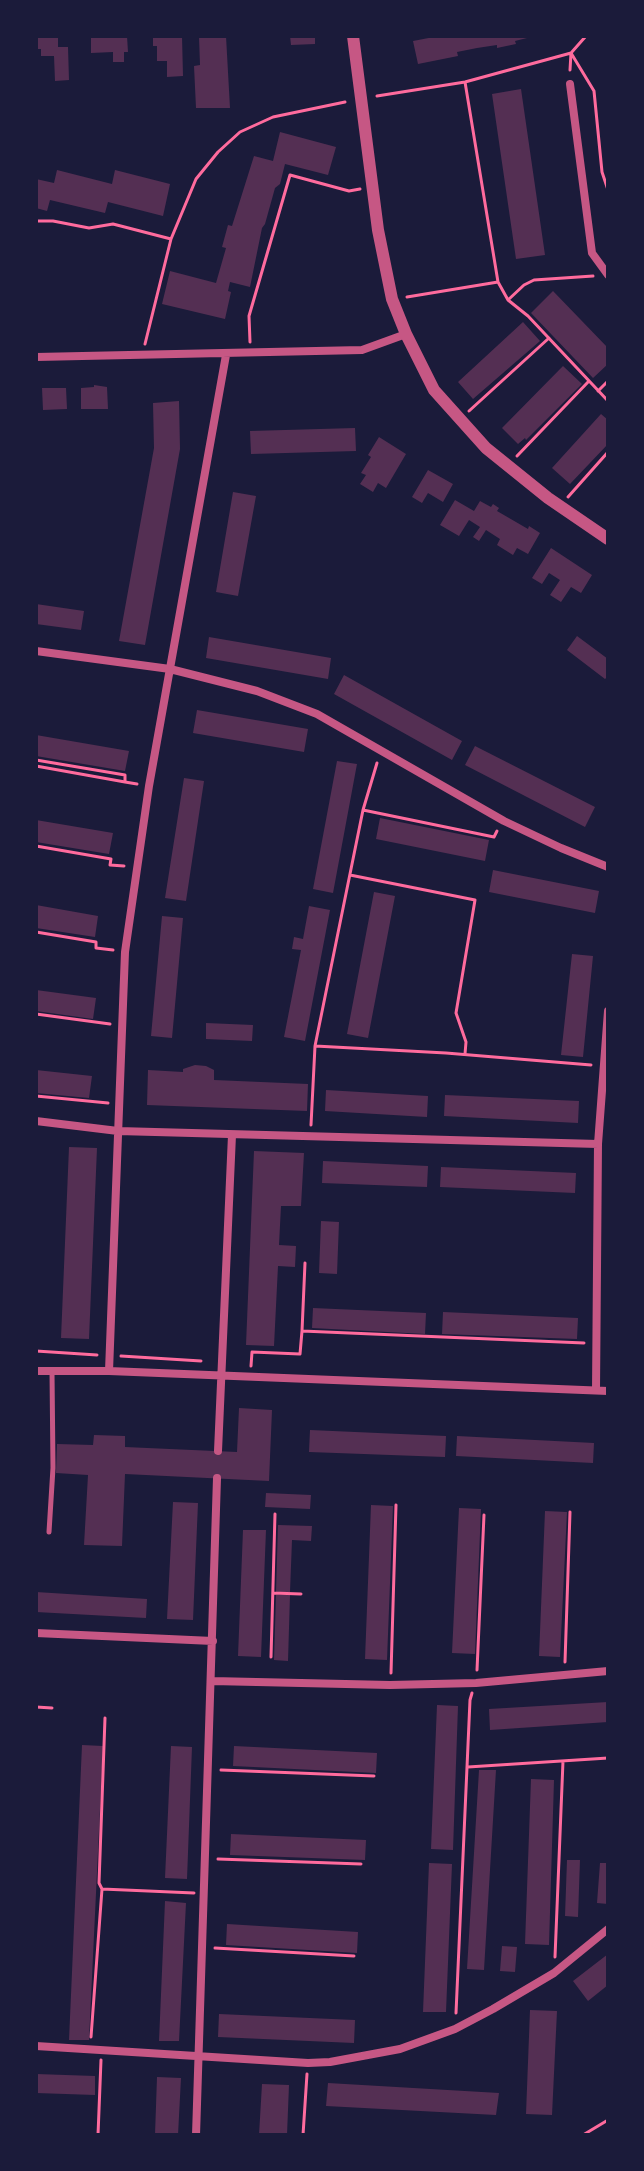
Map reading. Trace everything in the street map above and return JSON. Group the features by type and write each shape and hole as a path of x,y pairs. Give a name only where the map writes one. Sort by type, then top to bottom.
{"street":[{"path":"353,36 378,230 392,299 434,390 459,421 508,466 608,539"},
{"path":"570,84 592,253 606,273"},
{"path":"36,357 362,350 406,334"},
{"path":"109,1371 125,952 135,868 226,355"},
{"path":"36,651 170,669 257,691 317,714 504,821 608,867"},
{"path":"596,1390 598,1144 608,1011"},
{"path":"36,1121 118,1131 598,1144"},
{"path":"218,1451 232,1135"},
{"path":"36,1371 109,1371 608,1391"},
{"path":"196,2135 217,1478"},
{"path":"36,1633 213,1641"},
{"path":"212,1681 390,1685 476,1683 608,1671"},
{"path":"36,2046 308,2063 400,2049 455,2029 554,1973 608,1929"}],"lane":[{"path":"49,1532 53,1468 52,1371"}],"path":[{"path":"362,99 465,82 571,53 586,36"},
{"path":"570,84 571,53"},
{"path":"571,53 594,91 602,172 608,190"},
{"path":"465,82 498,282 508,300 528,316 608,401"},
{"path":"143,355 171,239 196,179 240,132 273,117 335,104"},
{"path":"250,354 249,316 290,175 349,191 373,186"},
{"path":"36,221 89,228 113,224 171,239"},
{"path":"508,300 534,280 592,277 606,273"},
{"path":"392,299 498,282"},
{"path":"459,421 549,338"},
{"path":"508,466 589,381"},
{"path":"598,391 608,381"},
{"path":"559,506 608,452"},
{"path":"311,1136 315,1046 363,810 380,752"},
{"path":"36,760 125,775 125,782"},
{"path":"36,766 149,786"},
{"path":"363,810 494,837 504,821"},
{"path":"36,846 111,859 110,865 135,868"},
{"path":"350,875 475,900 456,1013 466,1042 465,1054"},
{"path":"36,932 96,942 96,948 125,952"},
{"path":"36,1014 122,1026"},
{"path":"315,1046 465,1054 603,1067"},
{"path":"36,1096 118,1103"},
{"path":"251,1378 252,1352 300,1354 305,1263"},
{"path":"302,1331 596,1343"},
{"path":"36,1351 221,1362"},
{"path":"390,1685 396,1505"},
{"path":"564,1674 570,1512"},
{"path":"271,1657 275,1514"},
{"path":"455,2029 470,1700 476,1683 484,1515"},
{"path":"273,1593 301,1594"},
{"path":"36,1707 52,1708"},
{"path":"90,2048 102,1889 99,1883 105,1718"},
{"path":"467,1767 608,1758"},
{"path":"554,1973 563,1761"},
{"path":"209,1770 374,1776"},
{"path":"216,1859 361,1864"},
{"path":"102,1889 205,1893"},
{"path":"213,1948 354,1956"},
{"path":"98,2135 101,2049"},
{"path":"303,2135 308,2063"},
{"path":"583,2135 608,2120"}],"building":[{"path":"40,36 58,36 58,47 68,47 69,80 55,81 54,56 41,56 41,49 37,49"},
{"path":"91,36 127,36 128,52 124,52 124,62 113,62 113,52 91,53"},
{"path":"153,36 182,36 183,76 167,77 167,61 157,61"},
{"path":"199,36 226,36 230,108 196,108 194,66 200,65"},
{"path":"290,36 315,36 315,44 291,45"},
{"path":"439,36 531,37 515,41 516,44 457,52 458,56 418,64 413,41"},
{"path":"521,89 545,255 516,259 492,94"},
{"path":"280,132 336,147 328,175 285,164 262,228 250,287 230,282 225,319 162,304 170,271 216,283 226,248 222,247 228,225 232,226 254,156 273,161"},
{"path":"57,170 112,184 115,170 170,184 163,216 108,202 105,213 50,200 47,211 36,208 36,179 54,183"},
{"path":"553,291 608,348 608,364 593,378 531,313"},
{"path":"523,322 540,341 473,399 458,382"},
{"path":"563,366 582,384 526,440 518,444 502,428"},
{"path":"94,385 107,387 108,409 81,409 81,388"},
{"path":"42,388 66,388 67,409 43,410"},
{"path":"179,401 180,449 145,645 119,641 154,448 153,403"},
{"path":"601,414 608,420 608,444 570,484 552,468"},
{"path":"355,428 356,451 251,454 250,431"},
{"path":"379,437 406,454 386,488 378,483 373,492 360,484 366,475 361,473"},
{"path":"428,470 453,484 443,502 428,493 422,503 412,497"},
{"path":"233,492 256,496 238,596 216,592"},
{"path":"455,500 474,511 480,501 491,507 493,504 499,508 497,511 540,533 528,554 517,548 513,555 497,545 500,539 486,530 479,541 473,537 480,527 469,520 459,536 440,525"},
{"path":"551,548 592,575 581,593 571,587 561,602 550,595 560,580 549,573 542,584 532,578"},
{"path":"36,604 84,611 81,630 36,624"},
{"path":"577,636 608,659 608,676 605,679 567,650"},
{"path":"209,637 331,658 328,679 206,658"},
{"path":"344,675 462,741 452,760 334,694"},
{"path":"197,710 308,729 304,752 193,733"},
{"path":"36,735 129,751 125,771 36,756"},
{"path":"475,746 595,807 585,827 465,765"},
{"path":"337,761 357,764 333,893 313,889"},
{"path":"184,778 204,781 186,901 165,898"},
{"path":"380,818 489,840 485,861 376,839"},
{"path":"36,820 113,833 109,854 36,842"},
{"path":"493,870 599,891 595,913 489,892"},
{"path":"374,892 395,896 368,1038 347,1034"},
{"path":"36,905 98,916 95,937 36,928"},
{"path":"309,906 330,910 305,1041 284,1037 301,950 292,949 294,937 303,939"},
{"path":"162,916 183,918 172,1038 151,1036"},
{"path":"572,954 593,956 583,1057 561,1055"},
{"path":"36,990 96,998 93,1019 36,1011"},
{"path":"206,1023 253,1025 252,1041 206,1039"},
{"path":"195,1065 214,1070 214,1080 308,1084 307,1111 147,1105 148,1070 183,1072 183,1069"},
{"path":"36,1070 92,1076 89,1098 36,1093"},
{"path":"326,1090 428,1096 427,1117 325,1111"},
{"path":"445,1095 579,1101 578,1123 444,1116"},
{"path":"69,1147 97,1148 89,1339 61,1338"},
{"path":"254,1151 304,1153 301,1206 281,1206 279,1245 296,1246 295,1267 278,1266 274,1346 246,1345"},
{"path":"323,1161 428,1166 427,1187 322,1183"},
{"path":"441,1167 576,1173 575,1193 440,1187"},
{"path":"321,1221 339,1222 337,1274 319,1273"},
{"path":"313,1308 426,1313 425,1334 312,1328"},
{"path":"443,1312 578,1318 577,1339 442,1334"},
{"path":"239,1408 272,1410 269,1481 125,1474 122,1546 84,1545 88,1475 56,1473 57,1444 93,1445 94,1435 125,1436 125,1447 237,1452"},
{"path":"310,1430 446,1436 445,1457 309,1452"},
{"path":"457,1436 594,1443 593,1463 456,1456"},
{"path":"266,1493 311,1495 310,1509 265,1507"},
{"path":"173,1502 198,1503 193,1620 167,1619"},
{"path":"371,1505 393,1506 387,1660 365,1659"},
{"path":"459,1508 481,1509 475,1654 452,1653"},
{"path":"545,1511 567,1512 560,1657 539,1656"},
{"path":"278,1525 312,1526 311,1541 292,1540 290,1592 276,1592"},
{"path":"243,1530 266,1530 261,1657 238,1656"},
{"path":"36,1592 147,1599 146,1618 36,1612"},
{"path":"276,1595 290,1595 288,1661 274,1660"},
{"path":"608,1702 608,1722 490,1730 489,1709"},
{"path":"437,1705 458,1706 453,1850 431,1849"},
{"path":"82,1745 103,1746 89,2040 69,2040"},
{"path":"171,1746 192,1747 187,1879 165,1878"},
{"path":"234,1746 377,1753 376,1773 233,1766"},
{"path":"479,1770 496,1770 484,1970 467,1969"},
{"path":"531,1779 554,1780 549,1945 525,1944"},
{"path":"231,1834 366,1840 365,1860 230,1855"},
{"path":"567,1860 580,1860 578,1917 565,1916"},
{"path":"429,1863 452,1864 446,2012 423,2012"},
{"path":"600,1863 608,1863 608,1904 597,1903"},
{"path":"165,1901 186,1903 179,2041 159,2041"},
{"path":"227,1924 358,1932 357,1953 226,1945"},
{"path":"502,1946 517,1947 515,1972 500,1971"},
{"path":"608,1954 608,1985 588,2001 573,1981"},
{"path":"530,2010 557,2011 552,2115 526,2114"},
{"path":"219,2014 355,2020 354,2043 218,2037"},
{"path":"36,2074 95,2076 95,2095 36,2093"},
{"path":"157,2077 181,2078 178,2135 155,2135"},
{"path":"328,2083 499,2093 496,2115 326,2106"},
{"path":"262,2084 289,2085 287,2135 259,2135"}]}
